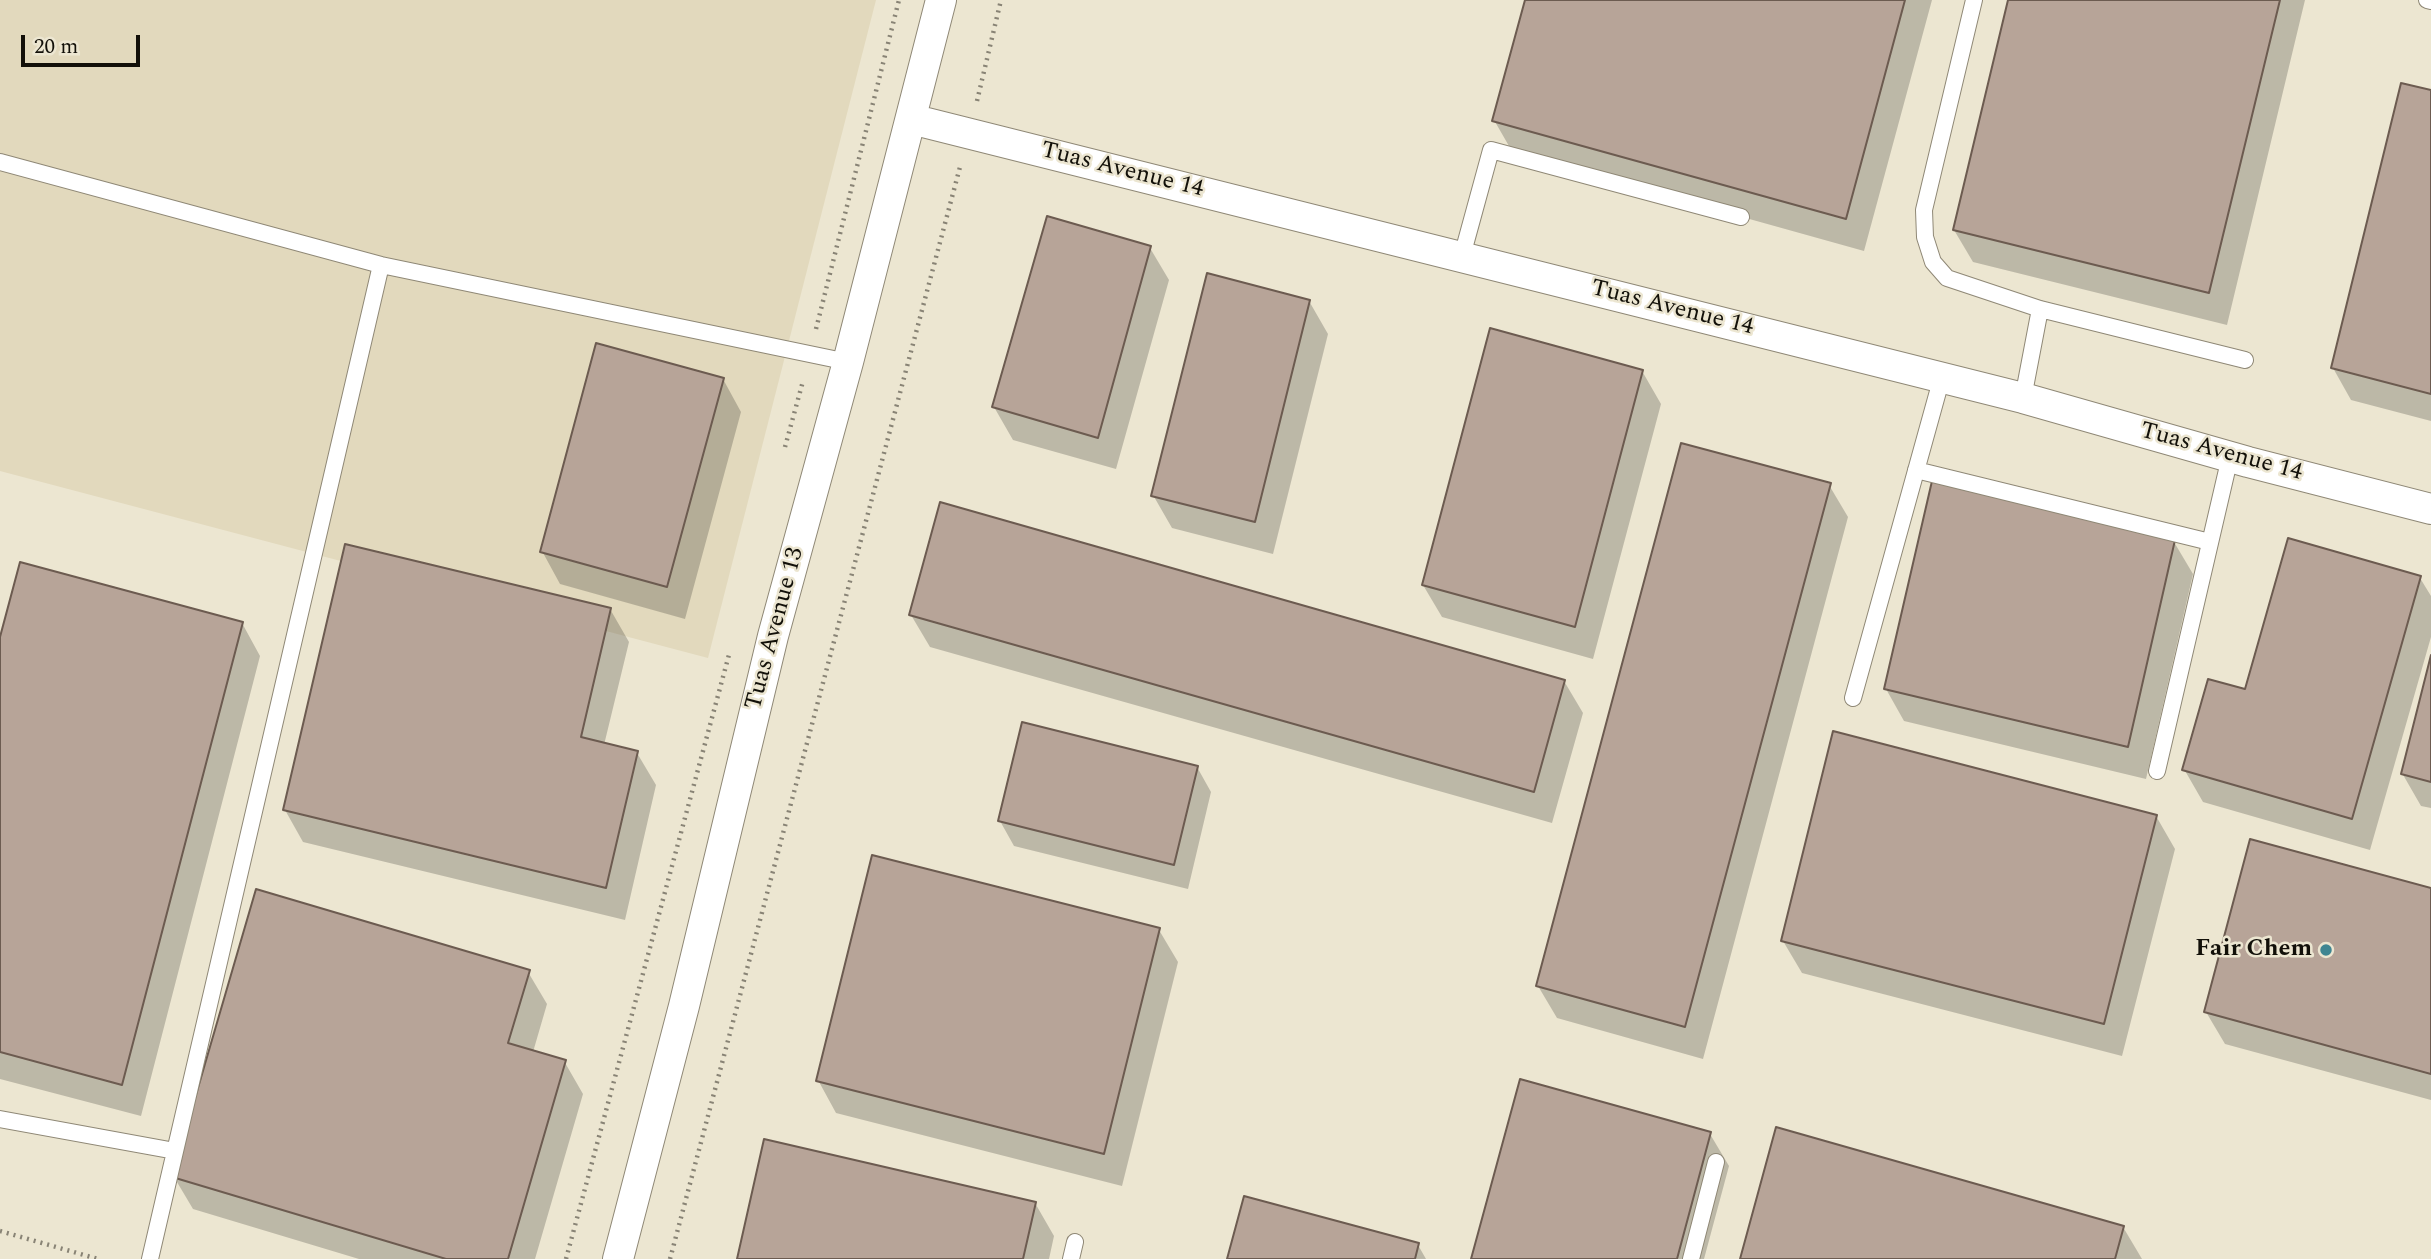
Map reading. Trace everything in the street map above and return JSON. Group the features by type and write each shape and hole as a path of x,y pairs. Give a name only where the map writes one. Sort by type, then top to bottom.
{"street":[{"name":"Tuas Avenue 13","path":"618,1259 687,992 773,636 848,362 942,0"},
{"name":"Tuas Avenue 14","path":"911,119 1942,377 2230,457 2431,509"}],"lane":[{"path":"1974,0 1924,209 1925,237 1933,262 1947,278 2040,309 2245,360"},
{"path":"1462,256 1491,150 1741,217"},
{"path":"0,162 381,265 848,362"},
{"path":"150,1259 381,265"},
{"path":"2023,398 2040,309"},
{"path":"1853,698 1942,377"},
{"path":"2157,771 2230,457"},
{"path":"1916,470 2210,542"},
{"path":"0,1119 175,1151"},
{"path":"1691,1259 1716,1161"},
{"path":"1071,1259 1075,1242"}],"path":[{"path":"785,448 899,0"},
{"path":"670,1259 969,133 1001,0"},
{"path":"566,1259 734,637"},
{"path":"0,1231 98,1259"}],"shaded area":[{"path":"0,0 876,0 708,658 0,471"}],"building":[{"path":"1525,0 1905,0 1846,219 1492,121"},
{"path":"2008,0 2280,0 2209,293 1953,230"},
{"path":"2401,83 2431,90 2431,394 2331,368"},
{"path":"1047,216 1151,246 1098,438 992,407"},
{"path":"1207,273 1310,300 1255,522 1151,496"},
{"path":"1490,328 1643,370 1575,627 1422,585"},
{"path":"596,343 724,378 667,587 540,552"},
{"path":"1681,443 1831,483 1685,1027 1536,986"},
{"path":"1932,481 2175,540 2128,747 1884,689"},
{"path":"940,502 1565,680 1534,792 909,615"},
{"path":"2288,538 2421,576 2352,819 2182,770 2208,679 2245,689"},
{"path":"345,544 611,608 581,737 638,751 606,888 283,810"},
{"path":"20,562 243,622 122,1085 0,1052 0,637"},
{"path":"2431,655 2431,782 2401,774"},
{"path":"1022,722 1198,766 1174,865 998,821"},
{"path":"1833,731 2157,815 2104,1024 1781,941"},
{"name":"Fair Chem","path":"2250,839 2431,888 2431,1074 2204,1012"},
{"path":"872,855 1160,928 1104,1154 816,1081"},
{"path":"256,889 530,970 508,1043 566,1060 508,1259 446,1259 172,1177"},
{"path":"1520,1079 1711,1132 1677,1259 1471,1259"},
{"path":"1776,1127 2124,1226 2115,1259 1740,1259"},
{"path":"764,1139 1036,1202 1023,1259 737,1259"},
{"path":"1244,1196 1419,1243 1415,1259 1227,1259"}],"place":[{"name":"Fair Chem","path":"2326,950"}]}
